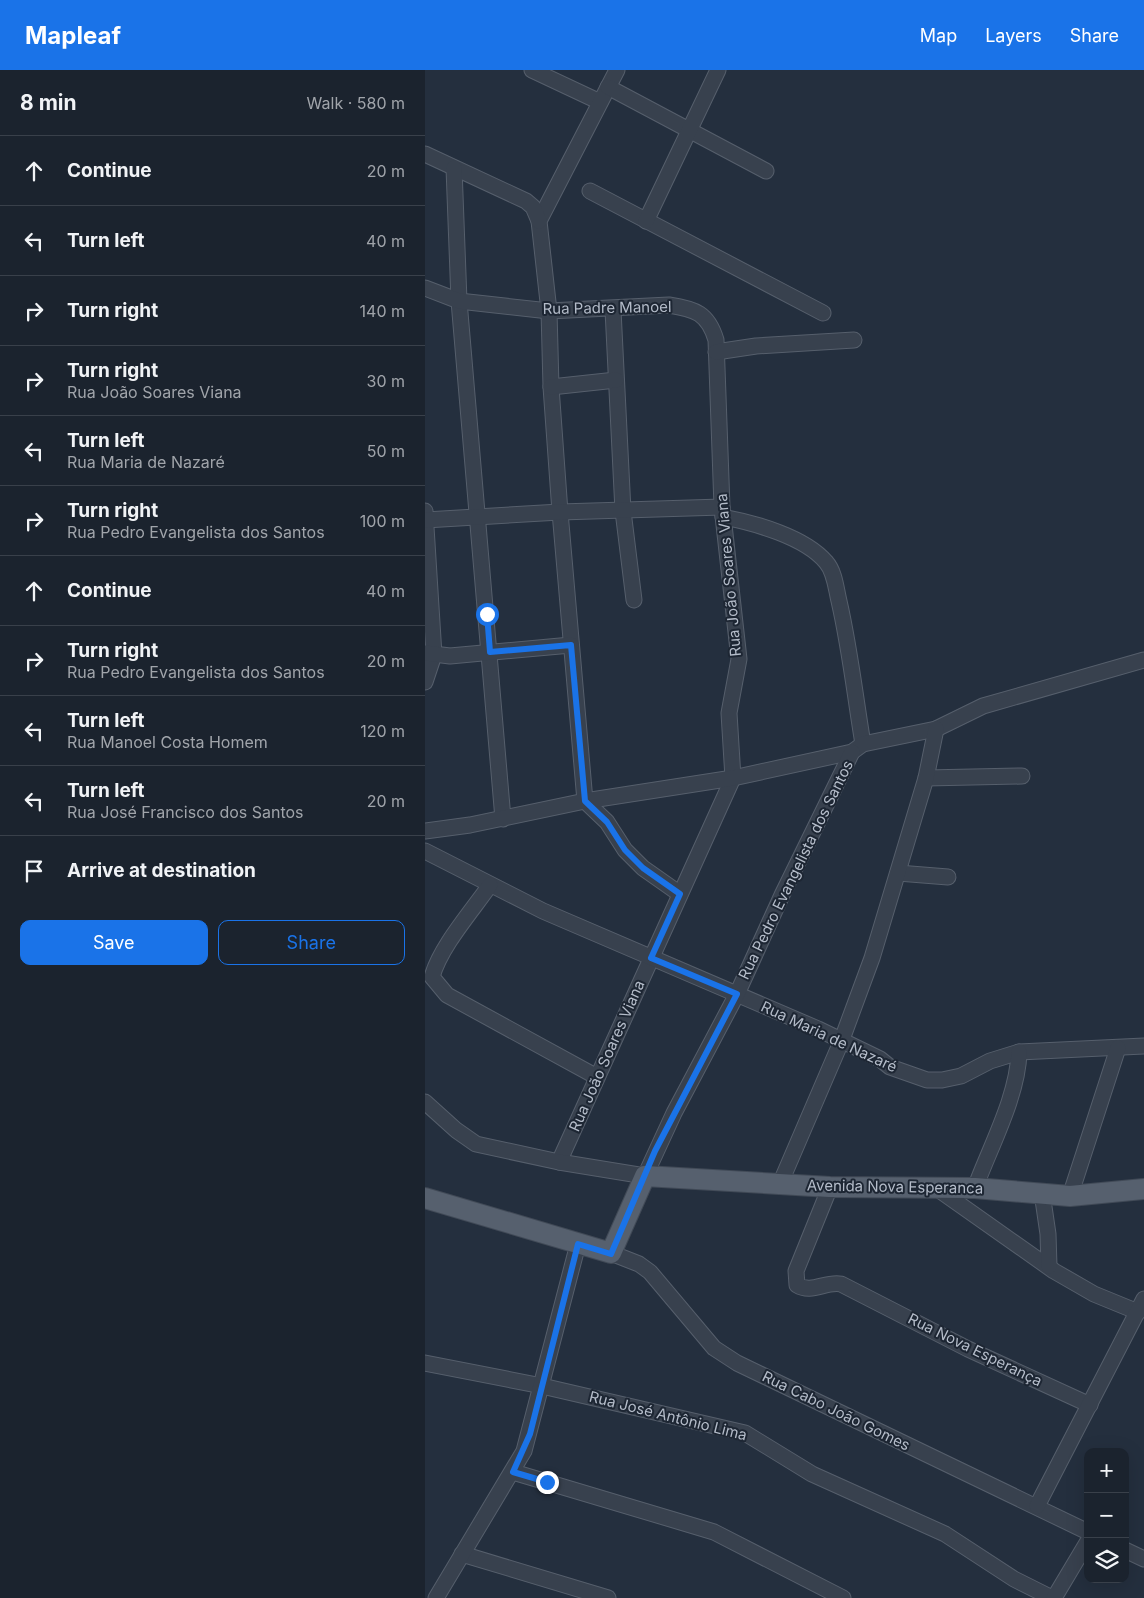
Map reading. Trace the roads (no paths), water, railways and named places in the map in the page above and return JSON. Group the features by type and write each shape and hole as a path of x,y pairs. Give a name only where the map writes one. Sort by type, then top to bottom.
{"main road":[{"name":"Avenida Nova Esperanca","path":"645,1176 831,1187 975,1188 1070,1196 1144,1189"},
{"path":"425,1198 611,1254 645,1176"}],"street":[{"path":"532,70 600,102"},
{"path":"539,221 617,70"},
{"path":"646,221 718,70"},
{"path":"608,87 766,170"},
{"path":"425,154 526,201 533,207 539,221 549,311 551,387 560,512 585,801 607,822 625,850 643,868 680,894"},
{"path":"454,168 459,301 479,518 503,819"},
{"path":"590,191 823,313"},
{"name":"Rua Padre Manoel","path":"425,288 459,301 549,311 613,310 669,305 685,307 705,317 712,327 716,346"},
{"path":"613,310 623,511 634,600"},
{"path":"716,346 756,346 854,340"},
{"name":"Rua João Soares Viana","path":"559,1162 733,778 729,713 739,659 723,512 716,346"},
{"path":"551,387 615,380"},
{"path":"425,682 429,654 425,517 479,518 560,512 723,512 780,533 817,554 831,568 845,630 857,748"},
{"path":"429,654 490,652 571,645"},
{"path":"425,831 503,819 585,801 733,778 935,729 983,706 1144,660"},
{"path":"780,1184 841,1042 871,958 926,778 935,729"},
{"name":"Rua Pedro Evangelista dos Santos","path":"645,1176 674,1113 737,994 782,895 857,748"},
{"path":"926,778 1022,776"},
{"name":"Rua Maria de Nazaré","path":"425,851 490,885 880,1059 890,1067 927,1080 942,1080 961,1076 990,1061 1019,1052 1144,1046"},
{"path":"898,873 948,877"},
{"path":"490,885 435,968 432,977 447,995 597,1077"},
{"path":"1070,1196 1118,1048"},
{"path":"975,1188 1005,1110 1019,1052"},
{"path":"425,1102 456,1130 476,1144 559,1162 645,1176"},
{"name":"Rua Nova Esperança","path":"831,1187 795,1279 797,1285 809,1289 836,1283 968,1349 1090,1405"},
{"path":"935,1187 1049,1266 1094,1294 1141,1305 1037,1506"},
{"path":"1042,1193 1048,1234 1049,1266"},
{"path":"436,1598 513,1472 530,1434 578,1244"},
{"name":"Rua Cabo João Gomes","path":"611,1254 639,1264 650,1272 714,1348 737,1363 1084,1530"},
{"name":"Rua José Antônio Lima","path":"425,1364 542,1386 755,1438 811,1474 945,1534 1014,1579 1053,1598"},
{"path":"513,1472 714,1532 843,1598"},
{"path":"1053,1598 1084,1548"},
{"path":"1129,1552 1144,1559"},
{"path":"462,1554 608,1598"}]}
